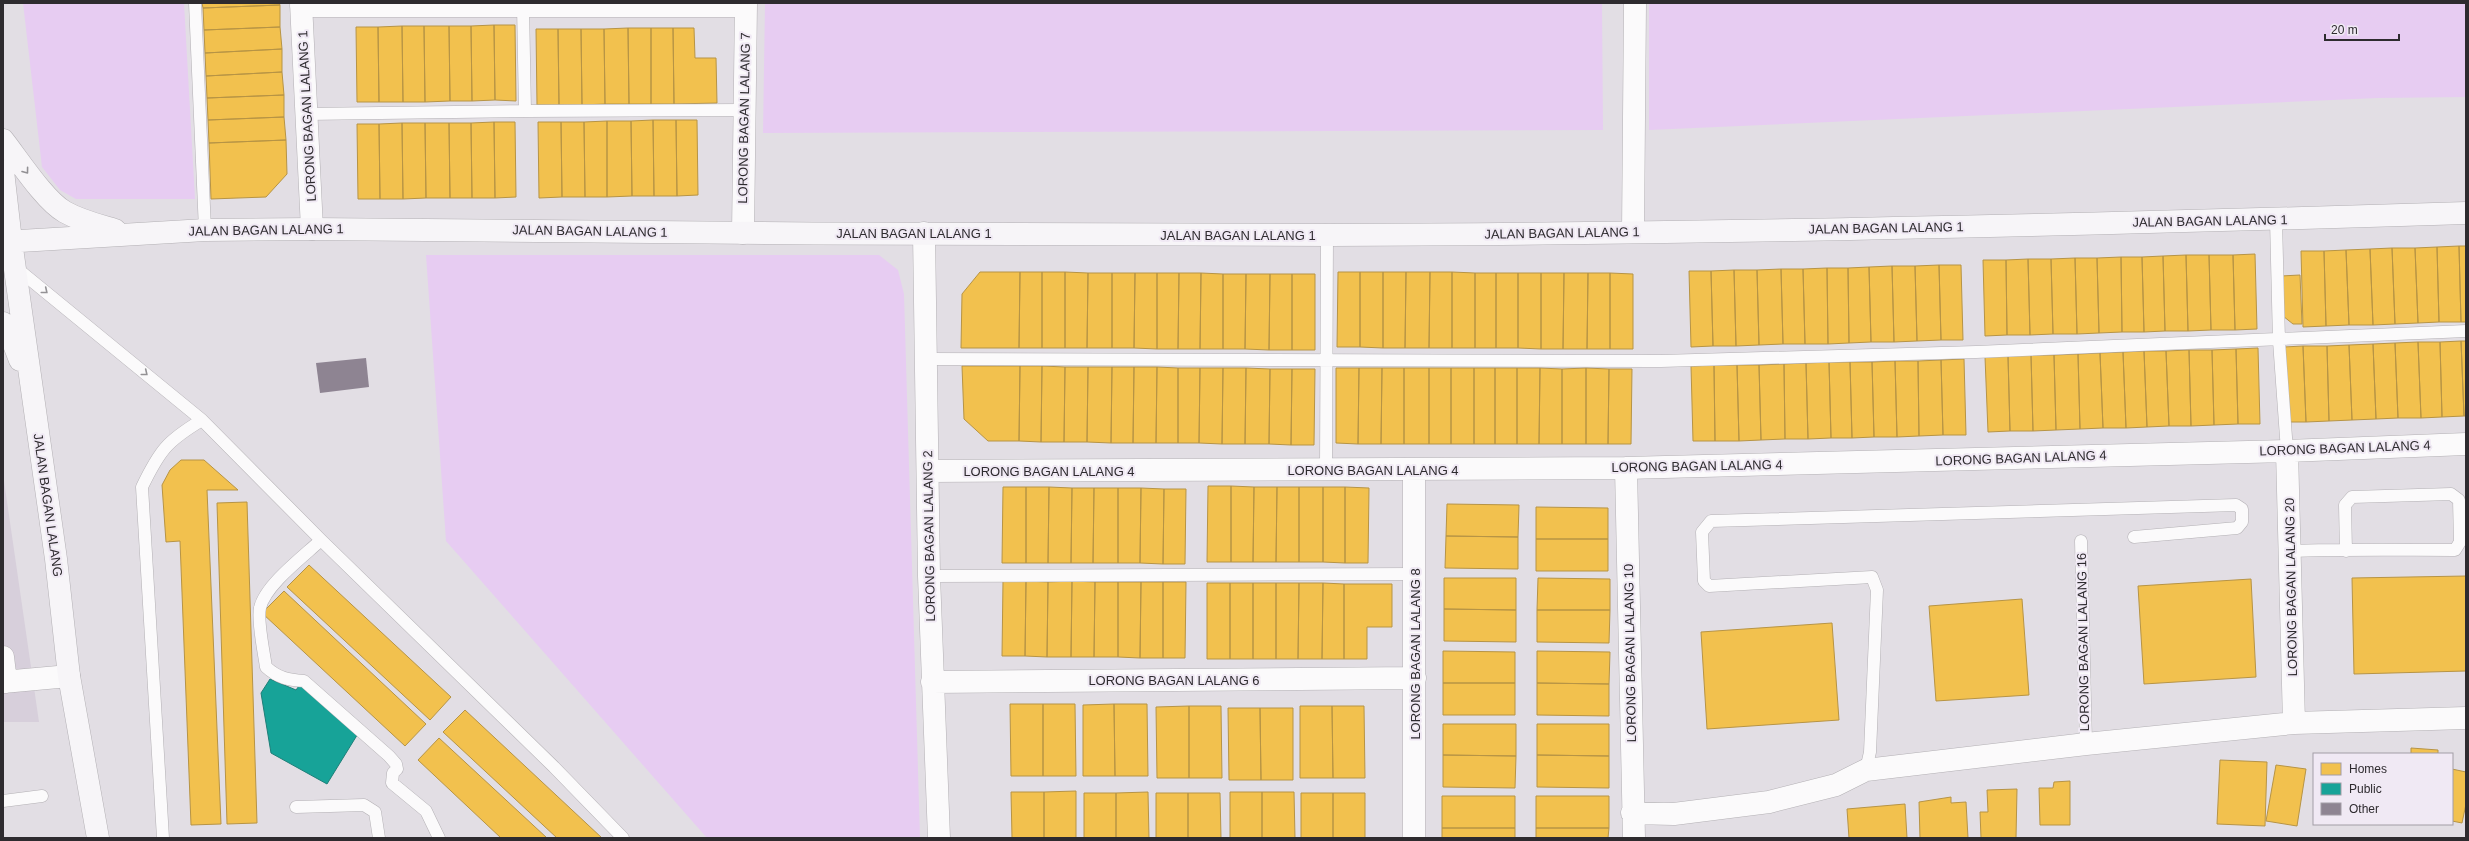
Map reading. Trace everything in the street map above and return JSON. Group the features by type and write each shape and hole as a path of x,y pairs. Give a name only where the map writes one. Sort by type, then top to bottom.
{"main road":[{"path":"3,140 36,184 64,212 88,222 131,234"},
{"name":"JALAN BAGAN LALANG","path":"3,171 7,242 14,266 33,394 69,676 98,838"},
{"name":"JALAN BAGAN LALANG 1","path":"7,242 204,230 312,229 1327,235 1633,232 2276,220 2466,213"},
{"path":"3,323 10,334 33,394"}],"street":[{"path":"1633,232 1635,3"},
{"path":"301,4 523,6 746,4"},
{"name":"LORONG BAGAN LALANG 1","path":"301,4 312,229"},
{"name":"LORONG BAGAN LALANG 7","path":"743,232 746,4"},
{"name":"LORONG BAGAN LALANG 2","path":"924,233 929,576 939,838"},
{"name":"LORONG BAGAN LALANG 4","path":"928,471 1626,468 2287,451 2466,444"},
{"name":"LORONG BAGAN LALANG 20","path":"2287,451 2294,723"},
{"name":"LORONG BAGAN LALANG 10","path":"1626,468 1632,813 1634,838"},
{"name":"LORONG BAGAN LALANG 8","path":"1414,470 1414,838"},
{"path":"3,657 4,682 69,676"},
{"name":"LORONG BAGAN LALANG 6","path":"932,682 1415,678"},
{"path":"1632,813 1674,814 1769,802 1836,785 1866,770 2086,744 2294,723 2466,718"}],"lane":[{"path":"195,3 204,230"},
{"path":"523,6 525,110"},
{"path":"306,114 525,110 745,110"},
{"path":"2276,220 2279,341 2287,451"},
{"path":"1326,469 1328,359 1327,235"},
{"path":"14,266 202,420 321,540 554,767 623,838"},
{"path":"926,359 1661,360 1976,352 2279,341 2466,331"},
{"path":"163,838 142,487 157,455 177,435 202,420"},
{"path":"2290,551 2346,551 2455,550 2460,542 2459,500 2451,494 2352,497 2345,504 2346,551"},
{"path":"1866,770 1870,752 1877,590 1872,577 1709,586 1704,581 1702,532 1711,521 2236,505 2242,509 2242,522 2237,528 2134,537"},
{"path":"321,540 276,583 263,599 260,610 266,667 275,675 288,680 304,681 390,756 396,764 397,769 393,773 392,783 426,811 438,838"},
{"name":"LORONG BAGAN LALANG 16","path":"2081,540 2086,744"},
{"path":"929,576 1415,574"},
{"path":"3,801 42,796"},
{"path":"296,807 364,805 375,812 378,838"}],"shaded area":[{"path":"23,3 184,3 195,199 76,199 60,190 42,167"},
{"path":"765,3 1602,3 1603,130 763,133"},
{"path":"1649,3 2466,3 2466,97 2378,98 1649,130"},
{"path":"426,255 879,255 898,270 904,294 920,838 707,838 446,541"},
{"path":"3,474 39,722 3,722"}],"building: Homes":[{"path":"202,3 279,3 280,5 203,8"},
{"path":"280,5 280,27 204,30 203,8"},
{"path":"494,25 495,100 472,101 471,26"},
{"path":"494,25 515,25 516,101 495,100"},
{"path":"402,26 424,26 425,102 403,102"},
{"path":"402,26 403,102 379,102 378,27"},
{"path":"424,26 449,26 450,101 425,102"},
{"path":"449,26 471,26 472,101 450,101"},
{"path":"280,27 282,49 205,53 204,30"},
{"path":"356,27 378,27 379,102 357,102"},
{"path":"628,28 651,28 651,104 629,104"},
{"path":"628,28 629,104 605,104 604,29"},
{"path":"651,28 673,28 674,104 651,104"},
{"path":"673,28 694,28 695,58 716,58 717,103 674,104"},
{"path":"536,29 558,29 559,105 537,105"},
{"path":"558,29 581,29 582,105 559,105"},
{"path":"581,29 604,29 605,104 582,105"},
{"path":"282,49 282,72 206,76 205,53"},
{"path":"282,72 284,95 207,98 206,76"},
{"path":"284,95 284,117 208,120 207,98"},
{"path":"284,117 286,140 209,143 208,120"},
{"path":"653,120 676,120 677,196 654,196"},
{"path":"653,120 654,196 632,196 631,121"},
{"path":"676,120 697,120 698,195 677,196"},
{"path":"607,121 631,121 632,196 607,197"},
{"path":"607,121 607,197 585,197 584,122"},
{"path":"494,122 515,122 516,197 495,198"},
{"path":"494,122 495,198 472,198 471,123"},
{"path":"538,122 561,122 562,197 539,198"},
{"path":"561,122 584,122 585,197 562,197"},
{"path":"402,123 425,123 426,198 403,199"},
{"path":"402,123 403,199 380,199 379,124"},
{"path":"425,123 449,123 450,198 426,198"},
{"path":"449,123 471,123 472,198 450,198"},
{"path":"357,124 379,124 380,199 358,199"},
{"path":"286,140 287,174 266,197 211,199 209,143"},
{"path":"2459,246 2466,246 2466,322 2461,322"},
{"path":"2459,246 2461,322 2439,322 2437,247"},
{"path":"2437,247 2439,322 2418,323 2415,248"},
{"path":"2392,248 2415,248 2418,323 2395,324"},
{"path":"2392,248 2395,324 2373,325 2370,249"},
{"path":"2370,249 2373,325 2349,325 2346,250"},
{"path":"2346,250 2349,325 2326,326 2324,251"},
{"path":"2301,251 2324,251 2326,326 2303,327"},
{"path":"2255,254 2257,329 2235,330 2233,255"},
{"path":"2186,255 2209,255 2211,330 2188,331"},
{"path":"2186,255 2188,331 2165,331 2163,256"},
{"path":"2209,255 2233,255 2235,330 2211,330"},
{"path":"2163,256 2165,331 2144,332 2142,257"},
{"path":"2121,257 2142,257 2144,332 2122,332"},
{"path":"2121,257 2122,332 2099,333 2097,258"},
{"path":"2075,258 2097,258 2099,333 2077,334"},
{"path":"2075,258 2077,334 2053,334 2051,259"},
{"path":"2028,259 2051,259 2053,334 2030,335"},
{"path":"2028,259 2030,335 2007,335 2006,260"},
{"path":"1983,260 2006,260 2007,335 1985,336"},
{"path":"1939,265 1961,265 1963,340 1941,340"},
{"path":"1939,265 1941,340 1917,341 1915,266"},
{"path":"1892,266 1915,266 1917,341 1894,342"},
{"path":"1892,266 1894,342 1871,342 1869,267"},
{"path":"1869,267 1871,342 1849,343 1848,268"},
{"path":"1827,268 1848,268 1849,343 1828,344"},
{"path":"1827,268 1828,344 1805,344 1803,269"},
{"path":"1781,269 1803,269 1805,344 1783,344"},
{"path":"1781,269 1783,344 1759,345 1757,270"},
{"path":"1734,270 1757,270 1759,345 1736,346"},
{"path":"1734,270 1736,346 1713,346 1711,271"},
{"path":"1689,271 1711,271 1713,346 1691,347"},
{"path":"980,272 1020,272 1019,348 961,348 962,294"},
{"path":"1020,272 1042,272 1042,348 1019,348"},
{"path":"1042,272 1065,272 1065,348 1042,348"},
{"path":"1065,272 1088,273 1087,348 1065,348"},
{"path":"1338,272 1360,272 1360,347 1337,347"},
{"path":"1360,272 1383,272 1383,348 1360,347"},
{"path":"1383,272 1406,272 1405,348 1383,348"},
{"path":"1406,272 1430,272 1429,348 1405,348"},
{"path":"1430,272 1452,272 1452,348 1429,348"},
{"path":"1452,272 1475,273 1475,348 1452,348"},
{"path":"1088,273 1112,273 1112,348 1087,348"},
{"path":"1112,273 1135,273 1134,348 1112,348"},
{"path":"1135,273 1157,273 1157,349 1134,348"},
{"path":"1157,273 1179,273 1178,349 1157,349"},
{"path":"1179,273 1201,273 1200,349 1178,349"},
{"path":"1201,273 1223,274 1223,349 1200,349"},
{"path":"1475,273 1496,273 1496,348 1475,348"},
{"path":"1496,273 1518,273 1518,348 1496,348"},
{"path":"1518,273 1541,273 1541,349 1518,348"},
{"path":"1541,273 1564,273 1563,349 1541,349"},
{"path":"1564,273 1588,273 1587,349 1563,349"},
{"path":"1588,273 1610,273 1610,349 1587,349"},
{"path":"1610,273 1633,274 1633,349 1610,349"},
{"path":"1223,274 1246,274 1245,349 1223,349"},
{"path":"1246,274 1270,274 1269,350 1245,349"},
{"path":"1270,274 1292,274 1292,350 1269,350"},
{"path":"1292,274 1315,274 1315,350 1292,350"},
{"path":"2300,275 2302,324 2293,324 2283,316 2281,276"},
{"path":"2461,341 2466,341 2466,416 2464,416"},
{"path":"2461,341 2464,416 2442,417 2440,342"},
{"path":"2418,342 2440,342 2442,417 2421,418"},
{"path":"2418,342 2421,418 2398,418 2395,343"},
{"path":"2395,343 2398,418 2376,419 2373,344"},
{"path":"2373,344 2376,419 2352,420 2349,345"},
{"path":"2349,345 2352,420 2329,421 2327,346"},
{"path":"2303,346 2327,346 2329,421 2306,422"},
{"path":"2303,346 2306,422 2286,422 2284,347"},
{"path":"2258,348 2260,424 2238,424 2236,349"},
{"path":"2236,349 2238,424 2214,425 2212,350"},
{"path":"2189,350 2212,350 2214,425 2191,426"},
{"path":"2189,350 2191,426 2169,426 2166,351"},
{"path":"2144,351 2166,351 2169,426 2147,427"},
{"path":"2144,351 2147,427 2126,428 2123,352"},
{"path":"2123,352 2126,428 2103,428 2100,353"},
{"path":"2100,353 2103,428 2080,429 2078,354"},
{"path":"2078,354 2080,429 2056,430 2054,355"},
{"path":"2031,355 2054,355 2056,430 2033,431"},
{"path":"2031,355 2033,431 2010,431 2008,356"},
{"path":"2008,356 2010,431 1988,432 1985,357"},
{"path":"1964,359 1966,435 1943,435 1941,360"},
{"path":"1941,360 1943,435 1919,436 1918,361"},
{"path":"1895,361 1918,361 1919,436 1897,437"},
{"path":"1895,361 1897,437 1874,437 1872,362"},
{"path":"1829,362 1850,362 1852,438 1831,438"},
{"path":"1829,362 1831,438 1808,439 1806,363"},
{"path":"1850,362 1872,362 1874,437 1852,438"},
{"path":"1806,363 1808,439 1785,439 1784,364"},
{"path":"1784,364 1785,439 1761,440 1759,365"},
{"path":"1714,365 1715,441 1693,441 1691,366"},
{"path":"1714,365 1737,365 1739,441 1715,441"},
{"path":"1737,365 1759,365 1761,440 1739,441"},
{"path":"962,366 1020,366 1019,441 988,441 964,419"},
{"path":"1020,366 1042,366 1041,442 1019,441"},
{"path":"1042,366 1065,367 1064,442 1041,442"},
{"path":"1065,367 1088,367 1087,442 1064,442"},
{"path":"1088,367 1112,367 1111,443 1087,442"},
{"path":"1112,367 1134,367 1133,443 1111,443"},
{"path":"1134,367 1157,367 1156,443 1133,443"},
{"path":"1157,367 1178,368 1178,443 1156,443"},
{"path":"1178,368 1200,368 1199,443 1178,443"},
{"path":"1200,368 1223,368 1222,444 1199,443"},
{"path":"1223,368 1246,368 1245,444 1222,444"},
{"path":"1246,368 1270,369 1269,444 1245,444"},
{"path":"1336,368 1359,368 1358,444 1336,443"},
{"path":"1359,368 1382,368 1381,444 1358,444"},
{"path":"1382,368 1404,368 1404,444 1381,444"},
{"path":"1404,368 1429,368 1429,444 1404,444"},
{"path":"1429,368 1451,368 1451,444 1429,444"},
{"path":"1451,368 1474,368 1474,444 1451,444"},
{"path":"1474,368 1495,368 1495,444 1474,444"},
{"path":"1495,368 1517,368 1517,444 1495,444"},
{"path":"1517,368 1540,368 1539,444 1517,444"},
{"path":"1540,368 1562,369 1562,444 1539,444"},
{"path":"1586,368 1609,369 1608,444 1586,444"},
{"path":"1586,368 1586,444 1562,444 1562,369"},
{"path":"1270,369 1292,369 1291,445 1269,444"},
{"path":"1292,369 1315,369 1314,445 1291,445"},
{"path":"1609,369 1632,369 1631,444 1608,444"},
{"path":"181,460 204,460 238,490 207,490 221,824 191,825 180,541 166,542 162,485 170,470"},
{"path":"1208,486 1231,486 1231,562 1207,562"},
{"path":"1231,486 1254,487 1253,562 1231,562"},
{"path":"1003,487 1026,487 1026,563 1002,563"},
{"path":"1026,487 1049,487 1048,563 1026,563"},
{"path":"1049,487 1072,488 1071,563 1048,563"},
{"path":"1254,487 1277,487 1276,562 1253,562"},
{"path":"1277,487 1299,487 1299,562 1276,562"},
{"path":"1299,487 1323,487 1323,562 1299,562"},
{"path":"1323,487 1345,487 1345,563 1323,562"},
{"path":"1345,487 1369,488 1368,563 1345,563"},
{"path":"1072,488 1094,488 1093,563 1071,563"},
{"path":"1094,488 1118,488 1118,563 1093,563"},
{"path":"1118,488 1141,488 1140,563 1118,563"},
{"path":"1141,488 1164,489 1163,564 1140,563"},
{"path":"1164,489 1186,489 1185,564 1163,564"},
{"path":"247,502 257,823 227,824 217,503"},
{"path":"1447,504 1519,505 1518,537 1446,536"},
{"path":"1536,507 1608,508 1608,539 1536,539"},
{"path":"1446,536 1518,537 1518,569 1445,568"},
{"path":"1536,539 1608,539 1608,571 1536,571"},
{"path":"309,565 451,697 430,720 287,587"},
{"path":"2466,576 2466,671 2354,674 2352,578"},
{"path":"1444,578 1516,578 1516,610 1444,609"},
{"path":"1538,578 1610,579 1610,610 1537,610"},
{"path":"2251,579 2256,677 2144,684 2138,586"},
{"path":"1003,581 1026,581 1025,656 1002,656"},
{"path":"1026,581 1048,582 1047,657 1025,656"},
{"path":"1072,581 1071,657 1047,657 1048,582"},
{"path":"1072,581 1095,582 1094,657 1071,657"},
{"path":"1095,582 1118,582 1118,657 1094,657"},
{"path":"1118,582 1141,582 1140,658 1118,657"},
{"path":"1141,582 1163,582 1163,658 1140,658"},
{"path":"1163,582 1186,582 1185,658 1163,658"},
{"path":"1207,583 1230,583 1230,659 1207,659"},
{"path":"1230,583 1253,583 1253,659 1230,659"},
{"path":"1253,583 1276,583 1276,659 1253,659"},
{"path":"1276,583 1299,583 1298,659 1276,659"},
{"path":"1299,583 1323,583 1322,659 1298,659"},
{"path":"1323,583 1344,584 1344,659 1322,659"},
{"path":"1344,584 1392,584 1392,627 1367,627 1367,659 1344,659"},
{"path":"284,591 426,724 405,746 262,613"},
{"path":"2022,599 2029,695 1936,701 1929,606"},
{"path":"1444,609 1516,610 1516,642 1444,641"},
{"path":"1537,610 1610,610 1609,643 1537,642"},
{"path":"1832,623 1839,720 1707,729 1701,632"},
{"path":"1443,651 1515,652 1515,683 1443,683"},
{"path":"1537,651 1610,652 1609,684 1537,683"},
{"path":"1443,683 1515,683 1515,715 1443,715"},
{"path":"1537,683 1609,684 1609,716 1537,715"},
{"path":"1010,704 1043,704 1043,776 1011,776"},
{"path":"1043,704 1075,704 1076,776 1043,776"},
{"path":"1114,704 1147,704 1148,776 1115,776"},
{"path":"1114,704 1115,776 1083,776 1083,705"},
{"path":"1189,706 1221,706 1222,778 1189,778"},
{"path":"1189,706 1189,778 1157,778 1156,707"},
{"path":"1300,706 1332,706 1333,778 1300,778"},
{"path":"1332,706 1364,706 1365,778 1333,778"},
{"path":"1228,708 1260,708 1261,780 1229,780"},
{"path":"1260,708 1293,708 1293,780 1261,780"},
{"path":"465,710 602,838 557,838 443,732"},
{"path":"1443,724 1516,724 1516,756 1443,755"},
{"path":"1537,724 1609,724 1609,756 1537,755"},
{"path":"439,738 547,838 501,838 418,760"},
{"path":"2411,748 2438,750 2438,753 2411,753"},
{"path":"1443,755 1516,756 1515,788 1443,787"},
{"path":"1537,755 1609,756 1609,788 1537,787"},
{"path":"2220,760 2267,762 2265,826 2217,824"},
{"path":"2276,765 2306,769 2297,826 2266,821"},
{"path":"2453,769 2466,772 2466,804 2462,823 2453,821"},
{"path":"2070,781 2070,825 2040,825 2039,788 2053,788 2054,782"},
{"path":"2017,789 2016,838 1981,838 1980,812 1988,812 1987,790"},
{"path":"1076,791 1076,838 1044,838 1044,792"},
{"path":"1011,792 1044,792 1044,838 1012,838"},
{"path":"1148,792 1149,838 1116,838 1116,793"},
{"path":"1230,792 1262,792 1262,838 1230,838"},
{"path":"1262,792 1294,792 1295,838 1262,838"},
{"path":"1084,793 1116,793 1116,838 1084,838"},
{"path":"1156,793 1188,793 1188,838 1156,838"},
{"path":"1188,793 1220,793 1221,838 1188,838"},
{"path":"1301,793 1333,793 1333,838 1301,838"},
{"path":"1333,793 1365,793 1365,838 1333,838"},
{"path":"1442,796 1515,796 1515,828 1442,828"},
{"path":"1536,796 1609,796 1609,828 1536,828"},
{"path":"1951,797 1951,803 1966,802 1968,838 1920,838 1919,802"},
{"path":"1905,804 1907,838 1849,838 1847,809"},
{"path":"1442,828 1515,828 1515,838 1442,838"},
{"path":"1536,828 1609,828 1608,838 1536,838"}],"building: Public":[{"path":"270,679 296,690 302,682 359,732 327,784 271,753 261,693"}],"building: Other":[{"path":"366,358 369,387 320,393 316,363"}]}
